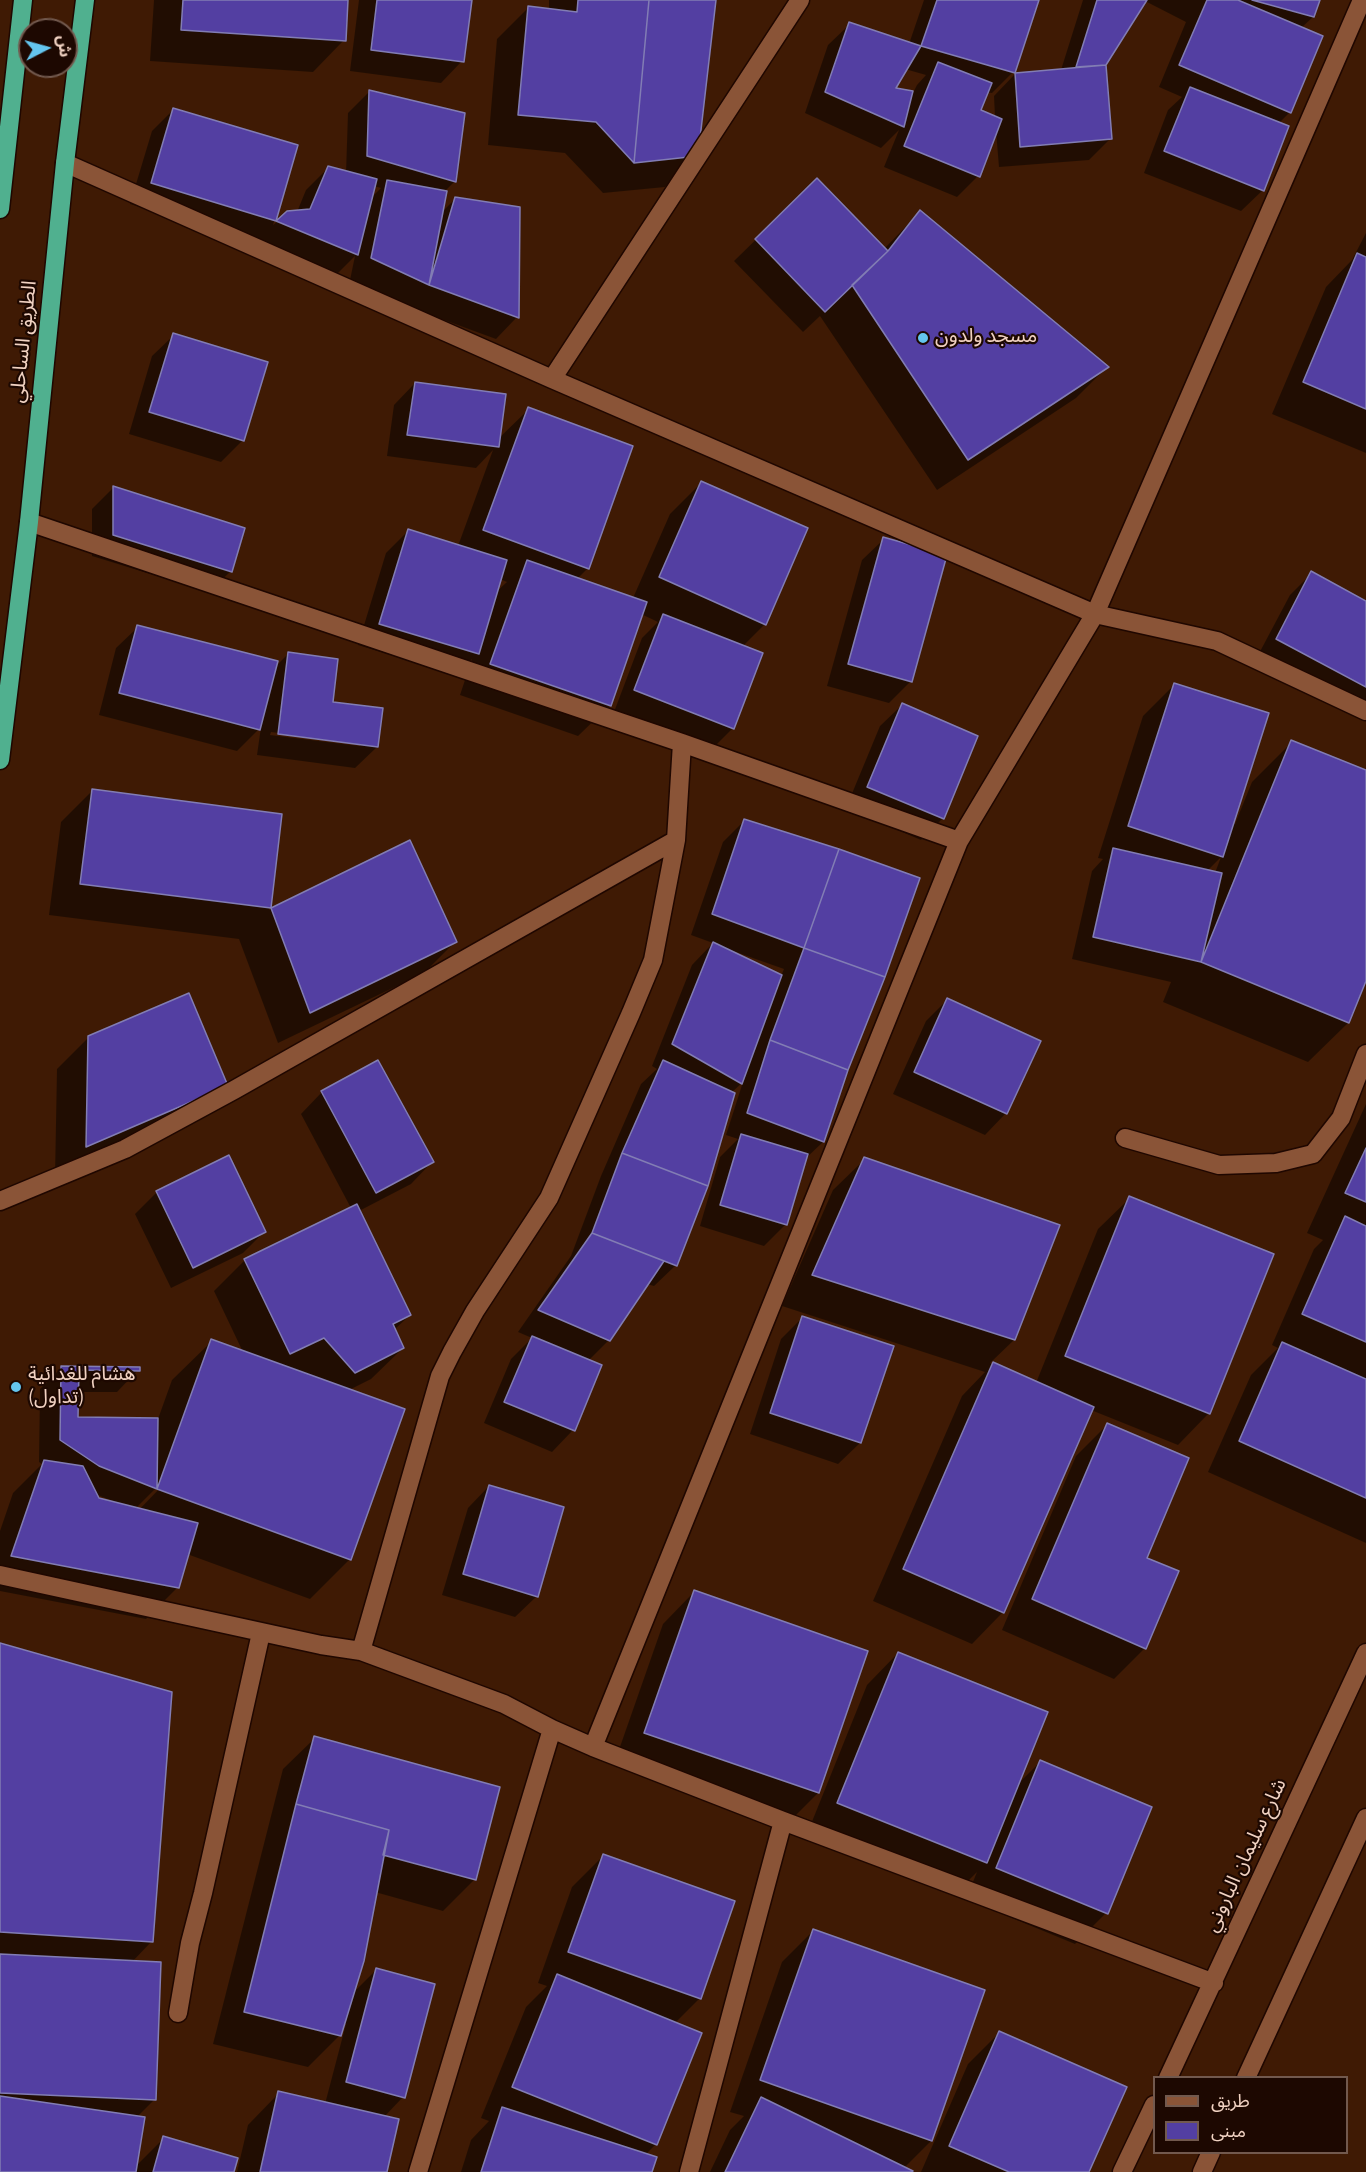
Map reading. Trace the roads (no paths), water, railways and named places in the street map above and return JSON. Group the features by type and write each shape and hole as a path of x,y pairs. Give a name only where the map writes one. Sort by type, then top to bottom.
{"highway":[{"path":"0,209 23,0"},
{"name":"الطريق الساحلي","path":"0,759 29,522 65,163 85,0"}],"street":[{"path":"552,379 800,0"},
{"path":"593,1747 959,842 1095,614 1362,0"},
{"path":"65,163 552,379 1095,614 1217,642 1366,711"},
{"path":"29,522 682,743 959,842"},
{"path":"361,1651 440,1376 475,1311 549,1198 653,960 676,840 682,743"},
{"path":"0,1201 125,1149 234,1090 676,840"},
{"path":"1125,1138 1218,1165 1276,1162 1313,1154 1341,1118 1366,1054"},
{"path":"0,1575 261,1632 361,1651 504,1704 593,1747 783,1821 1214,1983"},
{"path":"178,2013 190,1943 261,1632"},
{"name":"شارع سليمان الباروني","path":"1169,2076 1366,1653"},
{"path":"418,2172 552,1729"},
{"path":"1247,2076 1366,1818"},
{"path":"689,2172 783,1821"},
{"path":"1122,2172 1153,2109"},
{"path":"1203,2172 1211,2154"}],"place":[{"name":"مسجد ولدون","path":"923,338"},
{"name":"هشام للغدائية (تداول)","path":"16,1387"}]}
